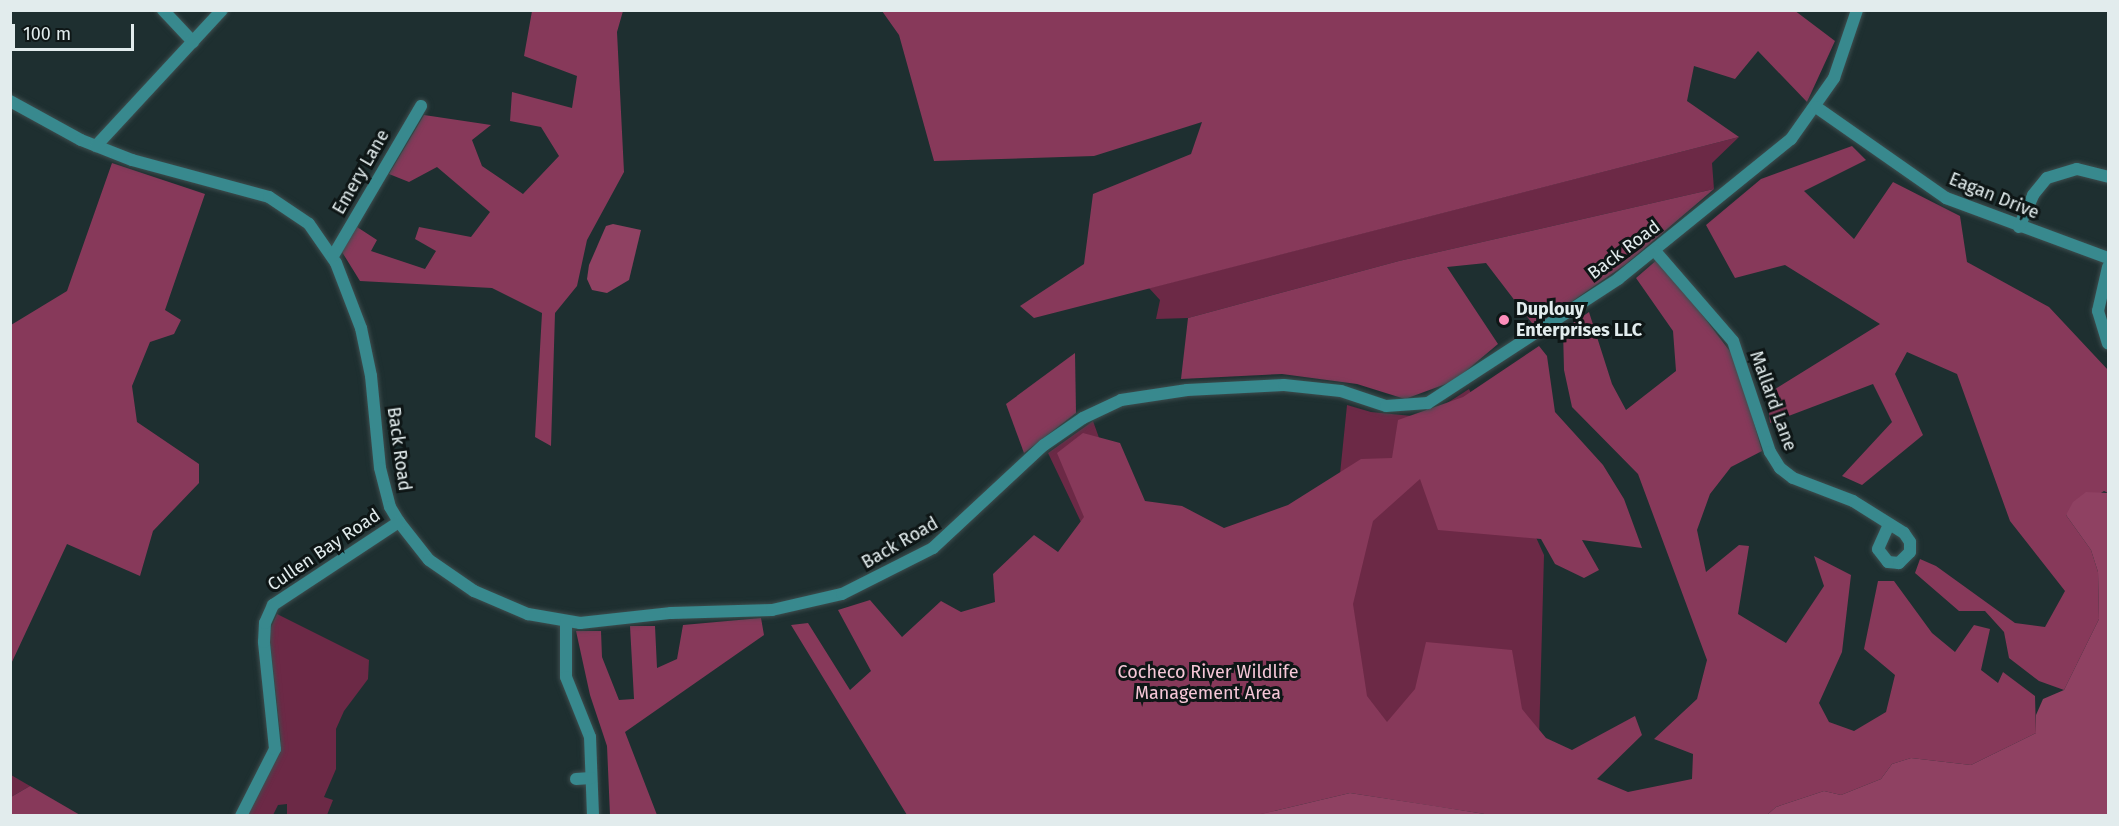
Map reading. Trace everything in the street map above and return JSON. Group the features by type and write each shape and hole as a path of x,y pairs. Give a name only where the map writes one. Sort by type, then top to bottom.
{"street":[{"path":"163,10 193,42"},
{"path":"96,146 222,10"},
{"name":"Back Road","path":"10,101 96,146 158,169 269,197 309,224 333,256 361,328 371,376 380,468 390,507 399,522 429,560 474,591 528,614 566,622 670,613 772,610 842,594 933,548 1044,446 1083,418 1121,400 1187,390 1284,384 1341,392 1386,406 1428,403 1469,379 1655,251 1776,152 1816,107 1841,63 1857,10"},
{"name":"Emery Lane","path":"333,256 421,106"},
{"name":"Eagan Drive","path":"1816,107 1946,198 2019,227 2109,258"},
{"path":"2019,227 2033,195 2047,178 2077,169 2109,177"},
{"name":"Mallard Lane","path":"1655,251 1733,341 1770,452 1780,468 1793,478 1844,496 1889,524"},
{"path":"2109,267 2098,311 2109,343"},
{"name":"Cullen Bay Road","path":"242,816 275,749 264,642 265,623 273,605 399,522"},
{"path":"566,622 566,677 588,726 593,816"},
{"path":"576,779 591,778"}],"green space":[{"path":"1794,10 1835,41 1807,102 1758,51 1735,79 1694,66 1687,101 1739,137 1034,318 1020,306 1084,264 1093,194 1191,154 1202,122 1094,156 934,161 899,35 882,11"},
{"path":"532,11 623,11 617,32 624,172 587,240 577,286 555,313 551,446 535,437 542,313 492,288 360,281 342,252 357,227 377,240 371,251 425,269 436,251 415,239 419,227 471,237 490,212 437,167 409,182 389,174 424,115 491,125 472,140 482,166 523,194 559,156 541,127 510,121 512,92 572,108 577,76 524,56"},
{"path":"1739,137 1712,163 1714,189 1399,261 1188,318 1156,319 1160,300 1149,288"},
{"path":"1852,146 1866,160 1804,191 1854,239 1893,182 1960,216 1967,262 2049,307 2108,370 2108,493 2104,491 2066,515 2091,550 2098,572 2099,619 2064,690 2039,681 2009,658 2004,632 1985,611 1959,611 1915,573 1920,559 1936,566 2015,623 2045,627 2065,591 2010,521 1957,374 1907,352 1895,374 1923,435 1862,485 1842,476 1892,422 1873,384 1770,423 1767,394 1880,324 1785,265 1735,278 1706,225 1761,179"},
{"path":"112,163 205,194 165,310 181,320 174,334 150,342 132,386 137,422 199,464 199,483 153,531 140,576 67,544 11,664 11,325 67,291"},
{"path":"1714,189 1626,264 1535,327 1486,263 1447,267 1498,344 1454,381 1405,399 1357,384 1282,374 1181,379 1188,318 1399,261"},
{"path":"1659,258 1735,358 1762,451 1731,467 1710,494 1697,530 1706,572 1739,545 1749,546 1738,614 1786,643 1824,586 1814,556 1851,575 1842,652 1819,703 1829,722 1854,731 1886,712 1895,675 1864,649 1878,581 1894,581 1932,633 1955,652 1974,625 1990,629 1981,670 1998,683 2003,672 2035,696 2036,733 1971,765 1911,758 1892,764 1881,779 1841,795 1824,791 1776,807 1767,815 1491,815 1350,793 1257,815 907,815 791,625 808,623 850,690 871,671 838,610 870,600 902,637 941,601 961,612 995,602 993,574 1034,535 1058,552 1084,517 1057,453 1083,433 1120,443 1145,501 1182,506 1224,528 1288,505 1361,459 1392,458 1398,420 1463,397 1539,346 1547,356 1555,412 1603,465 1624,499 1642,548 1582,540 1599,570 1584,578 1555,564 1541,539 1438,530 1420,479 1373,521 1353,604 1367,696 1387,722 1415,689 1426,642 1512,650 1522,709 1546,738 1572,750 1635,716 1642,735 1597,779 1628,792 1692,779 1693,754 1654,739 1697,699 1707,660 1638,474 1572,407 1564,370 1563,330 1589,312 1612,384 1626,410 1676,371 1673,331 1636,278"},
{"path":"1075,353 1076,413 1024,453 1006,404"},
{"name":"Cocheco River Wildlife Management Area","path":"1469,389 1544,555 1537,815 1320,767 1270,815 975,815 1111,585 1048,453 1093,421 1137,544 1331,563 1347,405 1371,412 1412,416 1438,409"},
{"path":"277,614 369,660 368,679 344,711 336,729 336,769 324,797 333,800 327,815 287,815 287,804 278,805 273,815 247,816 281,741 269,632"},
{"path":"761,618 764,635 625,732 657,815 610,815 607,746 590,695 576,631 601,631 602,657 619,700 634,699 630,626 655,626 657,668 677,659 683,625"},
{"path":"11,775 30,786 11,797"},
{"path":"30,786 80,815 11,815 11,797"}],"shaded area":[{"path":"613,224 641,230 629,280 607,293 592,290 587,279 589,265 606,226"},
{"path":"2086,492 2108,493 2108,815 1767,815 1776,807 1824,791 1841,795 1881,779 1892,764 1911,758 1971,765 2036,733 2036,715 2043,699 2064,690 2099,619 2098,572 2091,550 2066,515 2073,502"},
{"path":"1350,793 1435,806 1491,815 1257,815"}],"place":[{"name":"Duplouy Enterprises LLC","path":"1504,320"}]}
